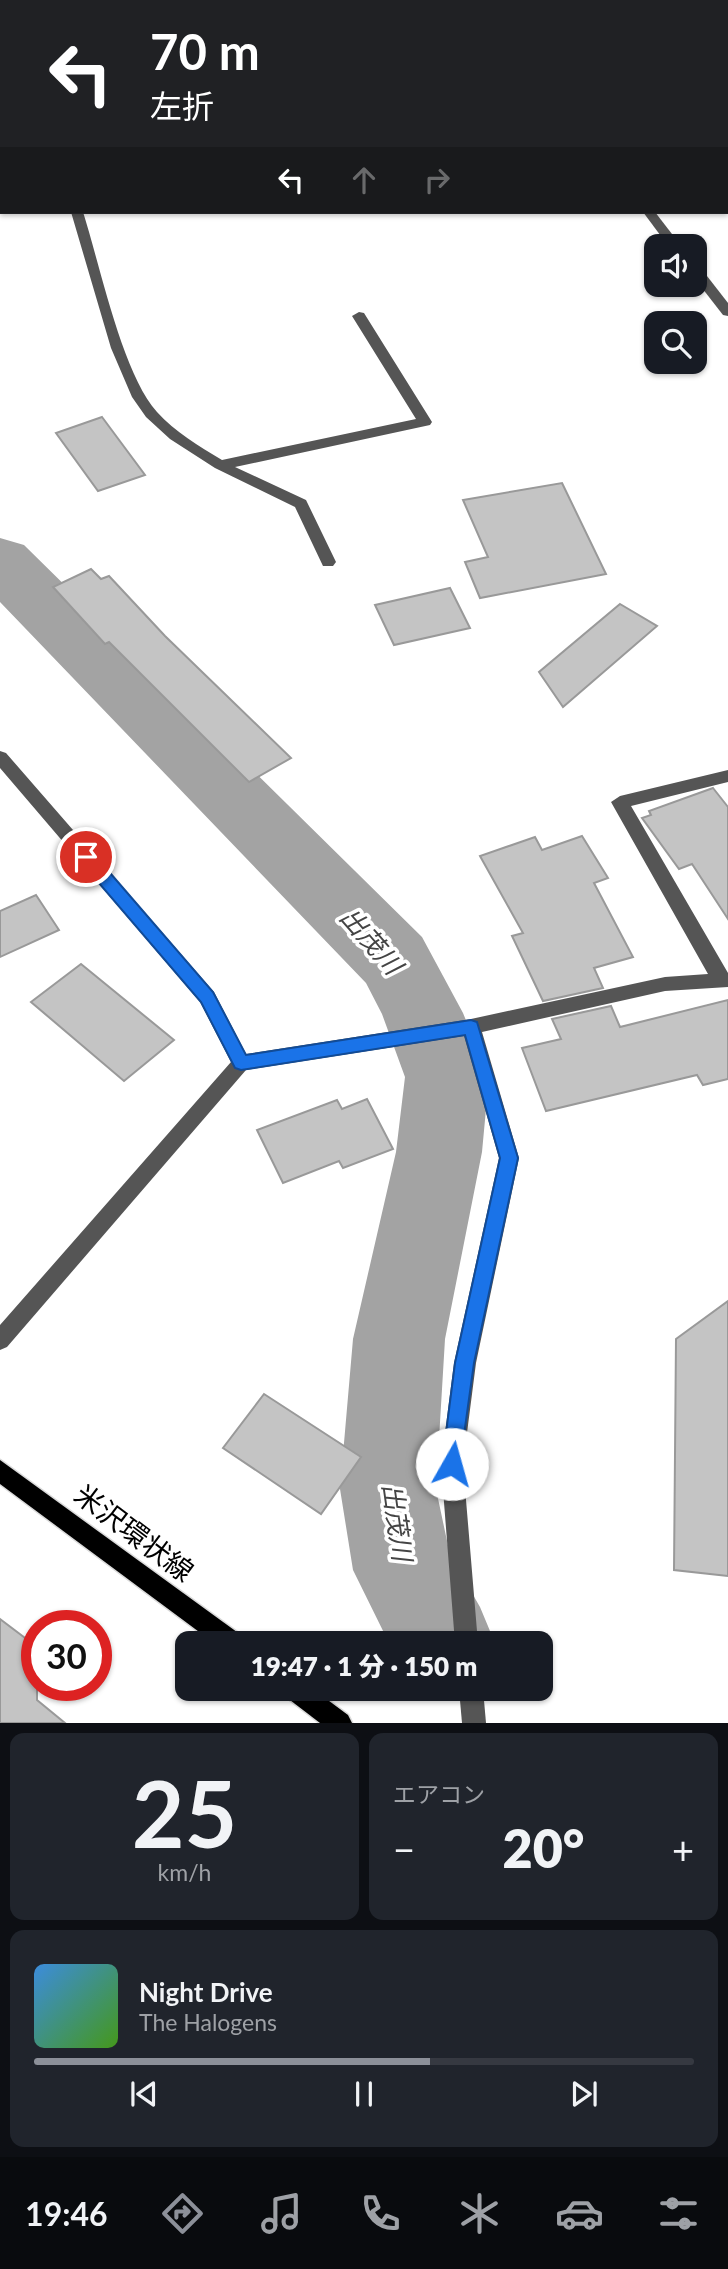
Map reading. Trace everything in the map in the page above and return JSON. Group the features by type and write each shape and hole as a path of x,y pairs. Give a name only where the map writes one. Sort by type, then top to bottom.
{"main road":[{"name":"米沢環状線","path":"0,1471 217,1631"},
{"path":"310,1701 340,1723"}],"street":[{"path":"78,214 127,370 149,412 181,443 301,504 328,562"},
{"path":"651,214 666,234"},
{"path":"707,285 728,312"},
{"path":"220,465 425,422 359,316"},
{"path":"0,757 207,997 241,1063"},
{"path":"0,1340 241,1063 471,1027 664,984 725,980 620,802 728,776"},
{"path":"466,1631 452,1464 465,1363 509,1158 471,1027"},
{"path":"472,1701 474,1723"}],"building":[{"path":"102,417 145,475 98,491 56,433"},
{"path":"562,483 606,574 480,598 465,562 488,557 463,500"},
{"path":"91,569 101,579 109,576 165,636 291,758 249,782 109,642 105,644 53,587"},
{"path":"450,588 470,628 394,645 375,605"},
{"path":"620,604 657,626 563,707 539,672"},
{"path":"713,788 728,807 728,919 692,864 679,869 642,818 651,815 649,811"},
{"path":"582,836 608,878 594,883 633,957 594,968 603,988 543,1001 512,936 523,933 480,856 535,837 542,850"},
{"path":"36,895 59,930 0,957 0,911"},
{"path":"81,964 174,1040 124,1081 31,1002"},
{"path":"728,1000 728,1079 703,1085 697,1075 546,1111 522,1048 561,1039 552,1019 611,1006 620,1027"},
{"path":"367,1099 393,1149 343,1168 339,1161 283,1183 257,1130 337,1100 342,1109"},
{"path":"728,1301 728,1576 674,1570 676,1339"},
{"path":"264,1394 361,1457 321,1514 223,1448"},
{"path":"0,1619 21,1635 21,1701 38,1701 65,1723 0,1723"}],"waterway":[{"name":"出茂川","path":"0,561 394,960 422,1013 447,1077 439,1152 399,1339 388,1489 403,1570 437,1631"}],"route":[{"path":"86,857 207,997 241,1063 471,1027 509,1158 465,1363 452,1464"}]}
